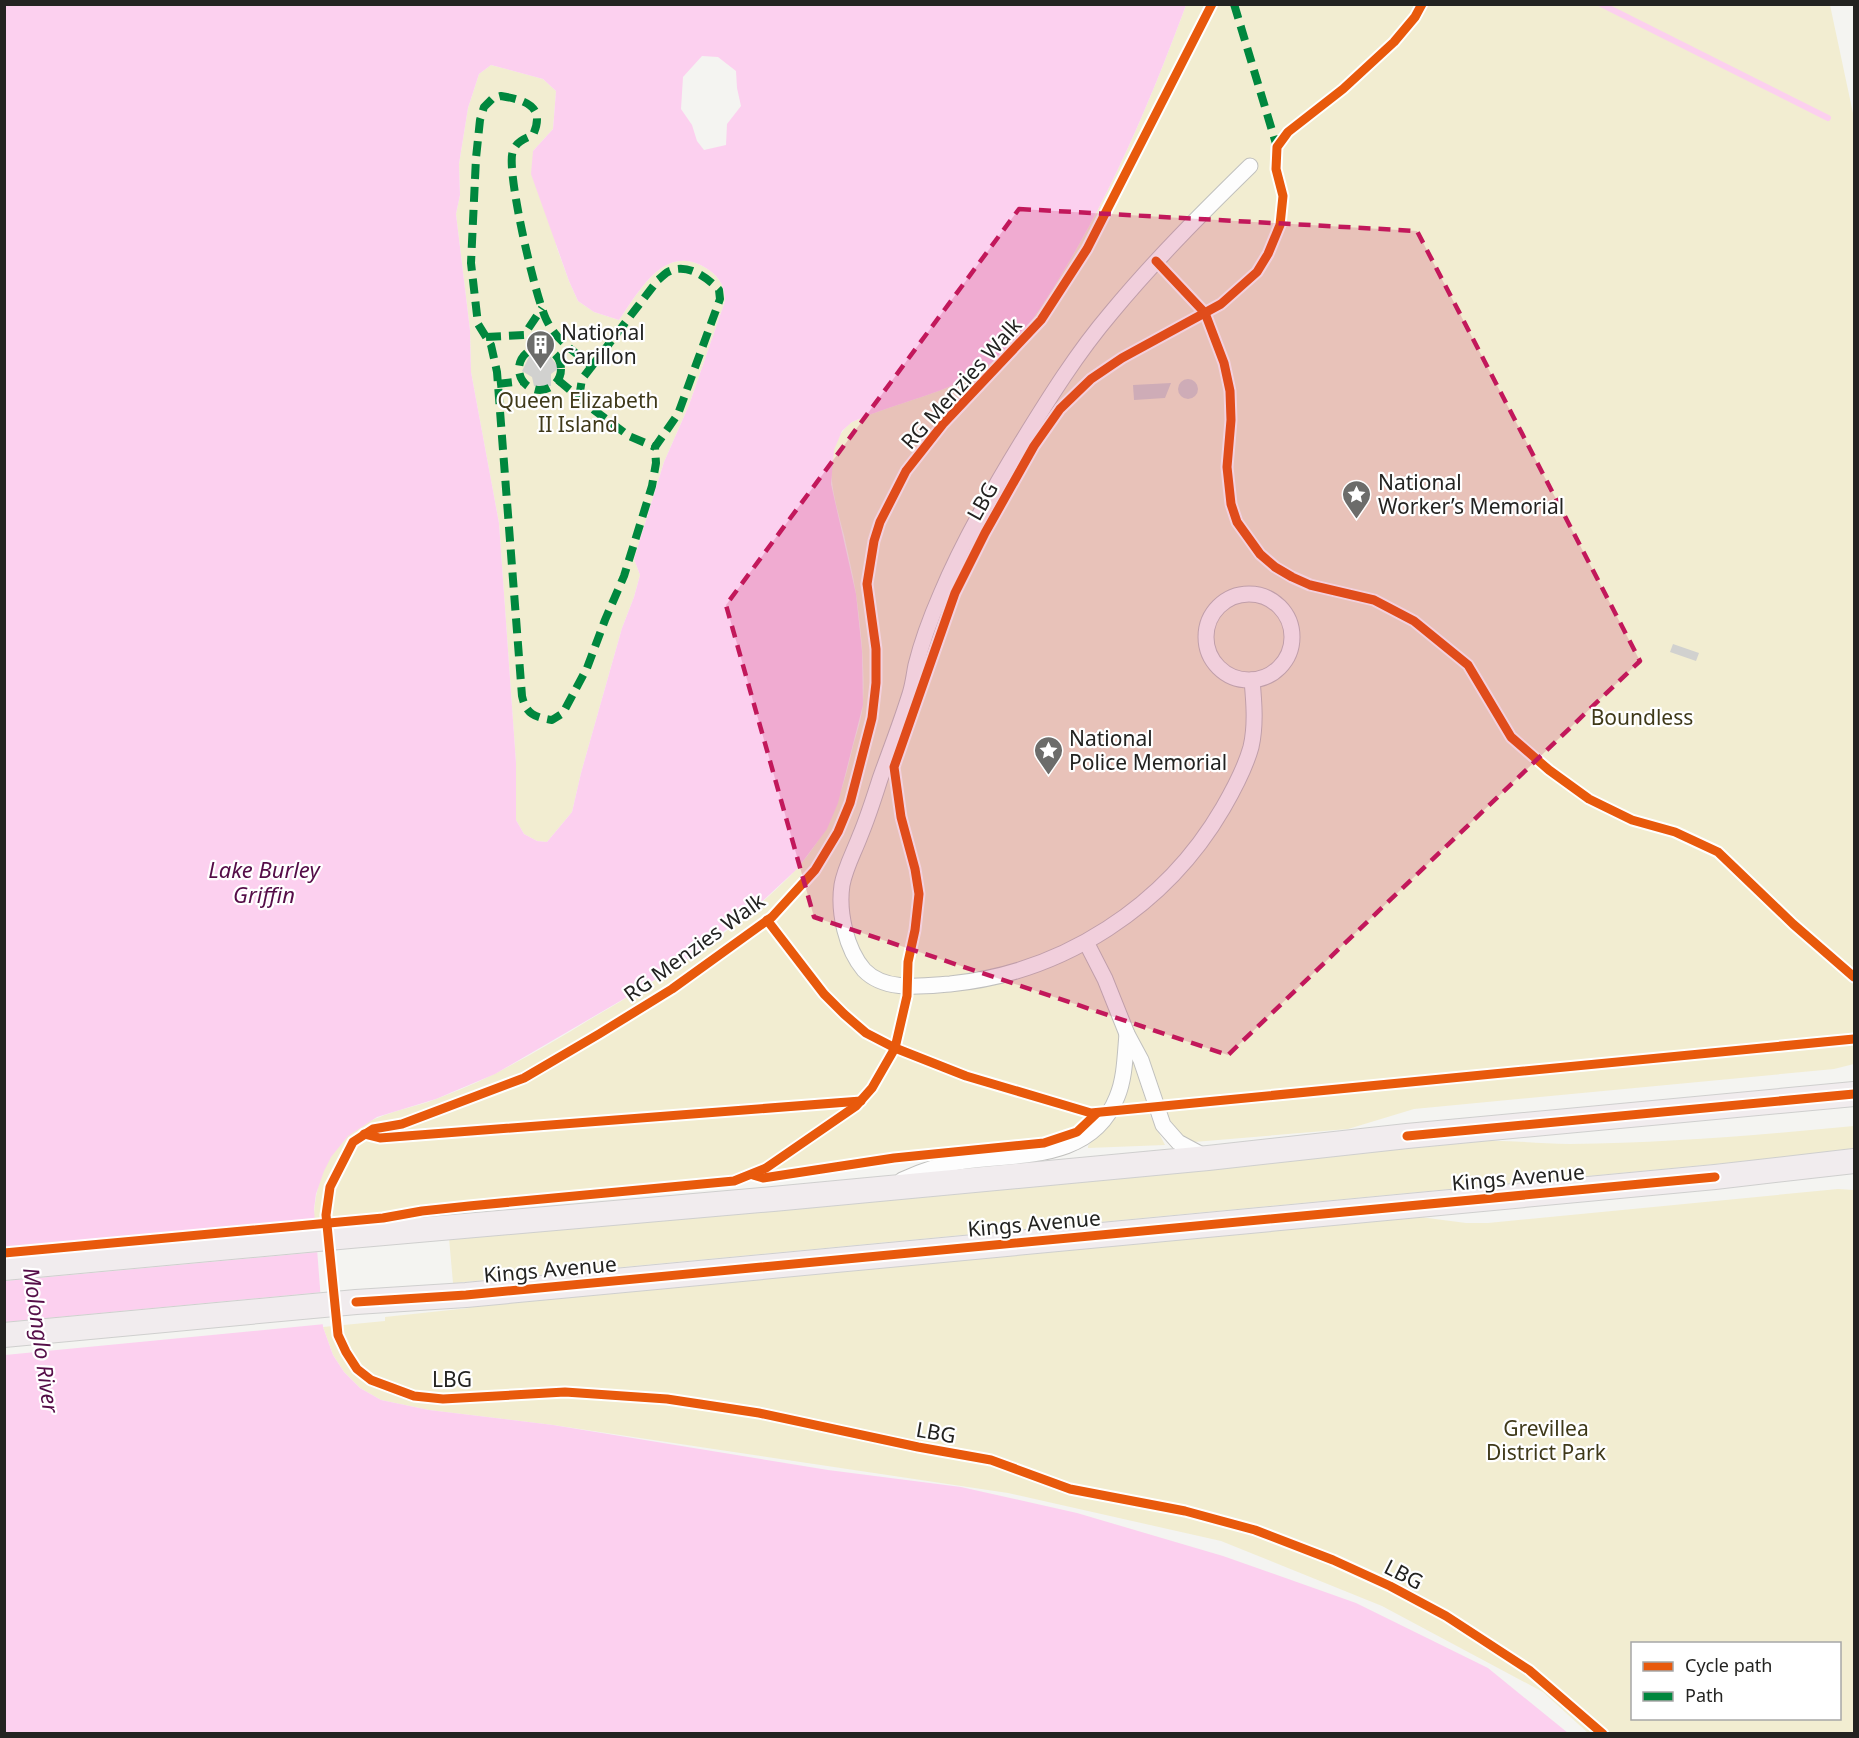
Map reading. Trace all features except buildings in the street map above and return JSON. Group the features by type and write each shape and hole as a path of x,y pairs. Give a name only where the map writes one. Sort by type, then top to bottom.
{"main road":[{"path":"1800,1098 1854,1078"},
{"path":"4,1268 881,1189 1209,1158 1419,1134 1854,1094"},
{"name":"Kings Avenue","path":"4,1335 356,1302 478,1294 1715,1177 1854,1161"},
{"path":"1810,1166 1854,1175"}],"street":[{"path":"1250,166 1170,246 1110,314 1069,369 1003,474 957,559 936,607 916,665 908,699 843,880 842,914 850,944 863,968 884,983 917,986 982,979 1042,962 1086,942 1126,915 1160,888 1184,864 1216,820 1235,786 1251,746 1254,727 1252,680"},
{"path":"1249,595 1262,597 1275,603 1284,613 1291,632 1289,652 1282,664 1272,673 1252,680 1232,676 1221,669 1212,659 1206,639 1210,619 1218,608 1235,597 1249,595"},
{"path":"1086,942 1141,1060 1163,1125 1178,1142 1209,1158"},
{"path":"881,1189 945,1164 1054,1150 1083,1138 1105,1119 1117,1098 1123,1077 1127,1034"}],"highlighted area":[{"path":"1019,209 1417,231 1640,661 1228,1055 814,917 726,605"}],"green space":[{"name":"Boundless","path":"1186,5 1830,5 1854,118 1854,1035 1097,1108 1085,1121 1072,1130 1040,1142 882,1157 765,1176 759,1166 720,1178 436,1205 395,1210 370,1216 314,1220 316,1196 323,1172 335,1150 352,1132 379,1117 436,1099 494,1074 642,989 694,955 743,918 789,877 814,847 838,800 863,703 862,648 856,594 831,476 835,446 841,433 852,422 954,385 986,367 1009,347 1029,324 1055,285 1099,208 1146,108"},
{"name":"Queen Elizabeth II Island","path":"491,65 543,79 556,91 553,129 533,151 557,248 578,301 594,312 619,320 645,283 656,272 680,261 694,262 709,270 721,283 725,296 689,405 664,462 634,559 640,575 622,628 572,812 547,842 537,841 524,834 516,820 516,763 499,523 471,372 470,330 456,214 460,195 459,164 468,108 479,74"},
{"path":"1854,1044 1854,1064 1834,1069 1414,1109 1348,1129 1194,1142 1182,1139 1161,1110"},
{"path":"1148,1111 1165,1145 1088,1148 1114,1115"},
{"path":"1854,1126 1854,1151 453,1283 449,1238 1483,1141 1570,1144 1641,1142"},
{"name":"Grevillea District Park","path":"1838,1189 1854,1190 1854,1733 1588,1733 1543,1692 1382,1606 1221,1541 1008,1493 553,1425 429,1410 381,1400 360,1388 344,1372 333,1355 323,1327 385,1321 385,1317 469,1308 469,1306 1420,1217 1466,1223 1488,1223"}],"water":[{"name":"Lake Burley Griffin","path":"5,5 1186,5 1146,108 1099,208 1055,285 1019,336 998,358 970,377 852,422 842,431 834,450 831,484 856,594 862,651 863,705 838,803 827,829 797,869 757,906 690,957 634,993 495,1074 436,1099 377,1117 348,1136 331,1157 324,1171 316,1194 314,1209 323,1327 333,1355 344,1372 360,1388 381,1400 429,1410 553,1425 828,1470 961,1487 1077,1513 1223,1556 1356,1603 1488,1668 1568,1733 5,1734","holes":["702,56 718,57 736,71 741,106 727,124 726,145 704,150 681,109 683,77","491,65 543,79 556,91 553,129 533,151 531,174 578,301 594,312 619,320 645,283 656,272 680,261 694,262 709,270 721,283 725,296 689,405 664,462 634,559 640,575 622,628 572,812 547,842 537,841 524,834 516,820 516,763 499,523 471,372 470,330 456,214 460,195 459,164 468,108 479,74"]}],"pier":[{"path":"317,1219 319,1252 5,1281 5,1249"},
{"path":"323,1292 325,1324 5,1355 5,1322"}],"waterway":[{"path":"1601,4 1828,118"}],"marked path":[{"path":"1234,4 1277,147"},
{"path":"501,96 525,102 531,106 537,117 533,135 524,139 513,151 513,182 523,235 542,309 551,328 567,346 592,366 658,280 670,271 684,269 697,273 719,290 720,299 678,414 655,447 656,463 652,486 624,576 587,668 563,713 552,720 532,714 526,707 522,696 497,372 491,345 478,324 471,263 480,120 484,107 493,98 501,96"},
{"path":"486,337 524,335 542,308"},
{"path":"540,348 555,354 561,369 555,384 540,390 525,384 519,369 525,354 540,348"},
{"path":"579,398 582,379 592,366"},
{"path":"558,380 629,436 655,447"},
{"path":"497,384 523,381"}],"cycle path":[{"name":"RG Menzies Walk","path":"1212,4 1087,249 1041,320 943,424 906,471 880,522 874,541 867,584 876,649 876,683 872,718 850,803 838,832 815,870 772,917 672,989 599,1034 524,1078 402,1124 373,1129 353,1142 330,1187 326,1215 338,1335 357,1369 371,1380 414,1396 443,1399 565,1392 667,1399 759,1413 991,1460 1070,1489 1185,1511 1255,1530 1333,1560 1390,1586 1446,1616 1529,1670 1603,1734"},
{"name":"LBG","path":"4,1253 383,1218 469,1206 734,1181 766,1168 856,1106 872,1088 895,1048 907,996 908,962 915,930 919,894 901,817 894,767 955,593 985,533 1034,446 1060,409 1091,379 1122,358 1221,304 1257,272 1268,254 1280,225 1283,196 1276,169 1277,147 1288,132 1343,89 1394,42 1415,17 1422,4"},
{"path":"1156,261 1205,313 1224,363 1230,391 1231,420 1227,467 1231,504 1237,522 1260,554 1275,567 1310,585 1374,600 1414,621 1468,665 1511,737 1549,770 1589,799 1632,820 1675,832 1718,852 1793,924 1854,977"},
{"name":"RG Menzies Walk","path":"767,920 824,994 866,1033 895,1048 966,1076 1091,1113 1854,1039"},
{"path":"1407,1136 1854,1094"},
{"path":"364,1134 380,1138 861,1101"},
{"path":"753,1175 763,1178 894,1158 1044,1143 1077,1132 1097,1113"},
{"path":"356,1302 466,1295 1715,1177"}],"place":[{"name":"National Carillon","path":"540,370"},
{"name":"National Worker’s Memorial","path":"1357,520"},
{"name":"National Police Memorial","path":"1048,776"}],"water label":[{"name":"Molonglo River","path":"42,1340"}]}
